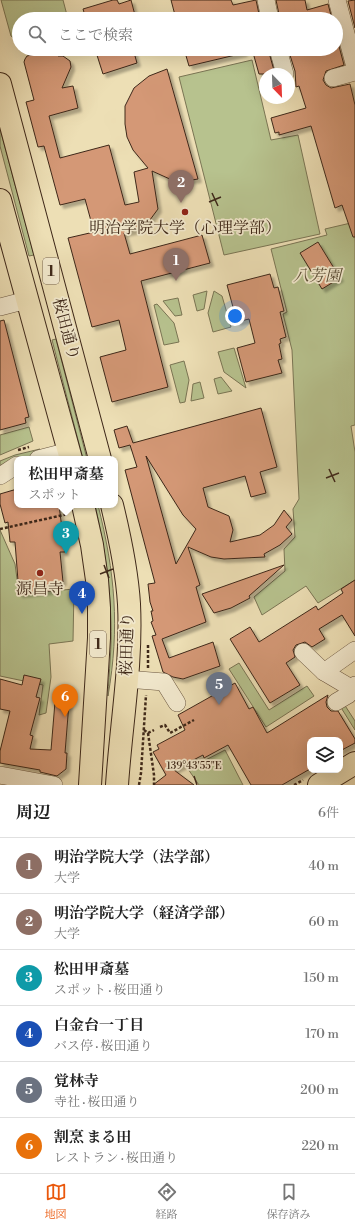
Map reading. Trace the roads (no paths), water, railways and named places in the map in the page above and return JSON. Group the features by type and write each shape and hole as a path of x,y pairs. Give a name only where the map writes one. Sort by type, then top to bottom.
{"main road":[{"name":"桜田通り","path":"0,84 99,456"},
{"name":"桜田通り","path":"0,200 70,455"},
{"path":"36,334 65,326"},
{"name":"桜田通り","path":"113,508 125,565 128,598 126,679 131,785"},
{"name":"桜田通り","path":"77,509 92,545 98,580 98,645 90,785"},
{"path":"319,785 355,763"}],"street":[{"path":"266,0 269,12"},
{"path":"337,0 340,12"},
{"path":"343,22 355,67"},
{"path":"280,56 283,68"},
{"path":"333,78 355,72"},
{"path":"0,307 27,300"},
{"path":"37,452 70,455"},
{"path":"0,476 14,460"},
{"path":"324,672 355,650"},
{"path":"303,652 324,672 354,689 348,695 336,702"},
{"path":"126,679 164,682 177,703"},
{"path":"0,775 54,785"}],"place":[{"name":"明治学院大学（経済学部）","path":"181,203"},
{"name":"明治学院大学（心理学部）","path":"185,212"},
{"name":"明治学院大学（法学部）","path":"176,281"},
{"name":"松田甲斎墓","path":"66,554"},
{"name":"源昌寺","path":"40,573"},
{"name":"白金台一丁目","path":"82,614"},
{"name":"覚林寺","path":"219,705"},
{"name":"割烹 まる田","path":"65,717"}],"park label":[{"name":"八芳園","path":"317,276"}]}
